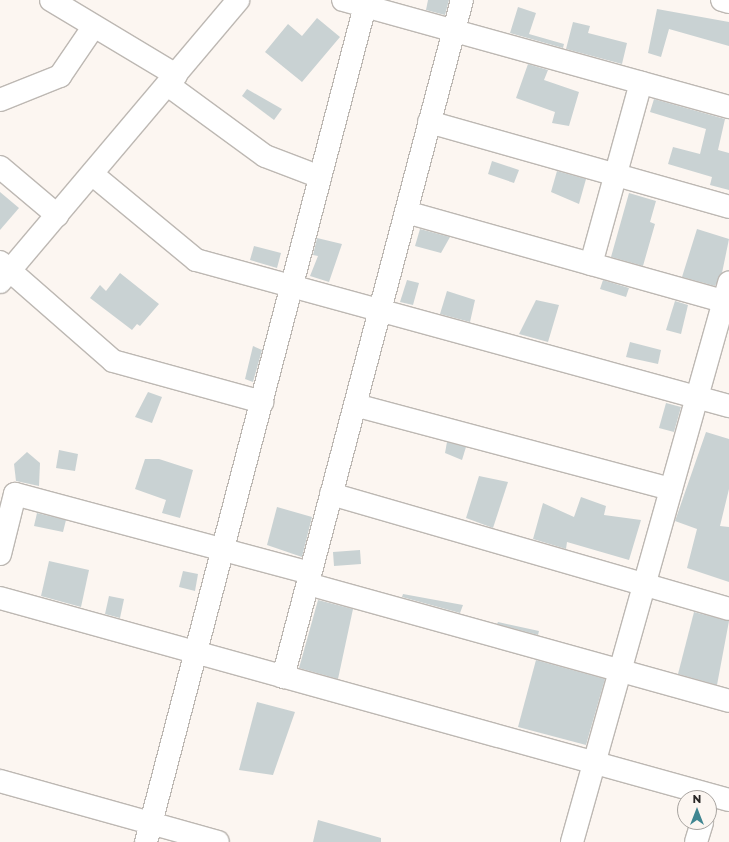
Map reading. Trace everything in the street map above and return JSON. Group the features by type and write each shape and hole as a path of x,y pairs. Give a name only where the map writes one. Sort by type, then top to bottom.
{"street":[{"path":"51,0 94,26 172,80 265,156 320,177"},
{"path":"238,0 57,215 3,271 113,361 262,402"},
{"path":"343,0 729,107"},
{"path":"283,676 462,0"},
{"path":"722,0 729,2"},
{"path":"149,833 365,6"},
{"path":"0,100 60,76 94,26"},
{"path":"591,264 641,83"},
{"path":"429,122 729,207"},
{"path":"0,167 57,215"},
{"path":"92,174 196,260 729,406"},
{"path":"406,212 591,264 727,296 697,397 572,842"},
{"path":"355,405 671,489"},
{"path":"0,554 15,494 223,550 309,578 620,670 729,700"},
{"path":"331,494 729,609"},
{"path":"0,598 595,762 691,790"},
{"path":"0,781 149,833 218,842"},
{"path":"696,842 700,830"}],"building":[{"path":"428,0 449,0 445,15 426,10"},
{"path":"518,7 536,13 529,34 564,44 563,48 510,33"},
{"path":"657,9 729,22 729,46 669,29 661,57 648,53"},
{"path":"317,18 340,37 302,82 265,52 288,24 302,36"},
{"path":"573,22 590,26 588,33 627,43 622,64 566,49"},
{"path":"528,64 548,70 544,80 579,92 569,126 552,123 555,112 516,98"},
{"path":"247,89 282,109 274,120 242,96"},
{"path":"654,99 725,119 718,150 729,153 729,190 710,185 712,177 668,164 673,147 700,154 706,129 650,112"},
{"path":"492,161 519,170 514,183 488,174"},
{"path":"557,171 586,179 579,204 551,192"},
{"path":"0,192 19,208 0,230"},
{"path":"629,193 656,201 650,222 655,224 643,266 611,257"},
{"path":"420,229 450,237 441,253 415,246"},
{"path":"697,229 729,239 722,273 715,286 682,277"},
{"path":"317,238 342,244 329,282 310,276 318,256 313,255"},
{"path":"254,246 281,253 277,268 250,260"},
{"path":"120,273 159,304 140,326 137,324 132,330 90,298 100,285 106,291"},
{"path":"407,280 419,283 413,305 400,302"},
{"path":"603,280 629,288 626,297 600,289"},
{"path":"447,291 475,300 470,322 440,314"},
{"path":"536,300 559,305 548,342 519,334"},
{"path":"675,301 688,305 681,334 666,330"},
{"path":"630,342 661,350 658,364 626,357"},
{"path":"253,346 262,350 253,382 245,379"},
{"path":"148,392 162,397 152,423 135,417"},
{"path":"666,403 681,407 674,432 659,428"},
{"path":"706,432 729,439 729,489 720,526 729,527 729,582 687,568 697,529 675,521"},
{"path":"447,442 466,447 462,460 445,453"},
{"path":"59,450 78,454 75,471 56,468"},
{"path":"27,452 40,463 39,486 16,481 14,464"},
{"path":"145,459 159,459 193,470 180,518 162,513 166,500 135,489"},
{"path":"479,476 508,482 493,528 466,518"},
{"path":"581,497 606,506 604,515 641,520 629,560 567,542 566,549 533,539 543,503 574,517"},
{"path":"277,507 312,517 302,557 267,545"},
{"path":"37,513 66,520 63,532 34,526"},
{"path":"360,550 361,564 334,566 333,552"},
{"path":"49,561 89,570 81,607 41,596"},
{"path":"183,571 198,574 195,591 179,587"},
{"path":"403,594 463,605 460,613 402,597"},
{"path":"109,596 124,599 120,618 105,614"},
{"path":"318,600 353,609 338,679 299,668"},
{"path":"694,612 729,621 717,685 678,674"},
{"path":"498,622 539,631 538,635 497,624"},
{"path":"536,660 605,679 586,745 518,727"},
{"path":"257,702 295,712 273,775 239,770"},
{"path":"318,820 381,838 381,842 313,842"}]}
